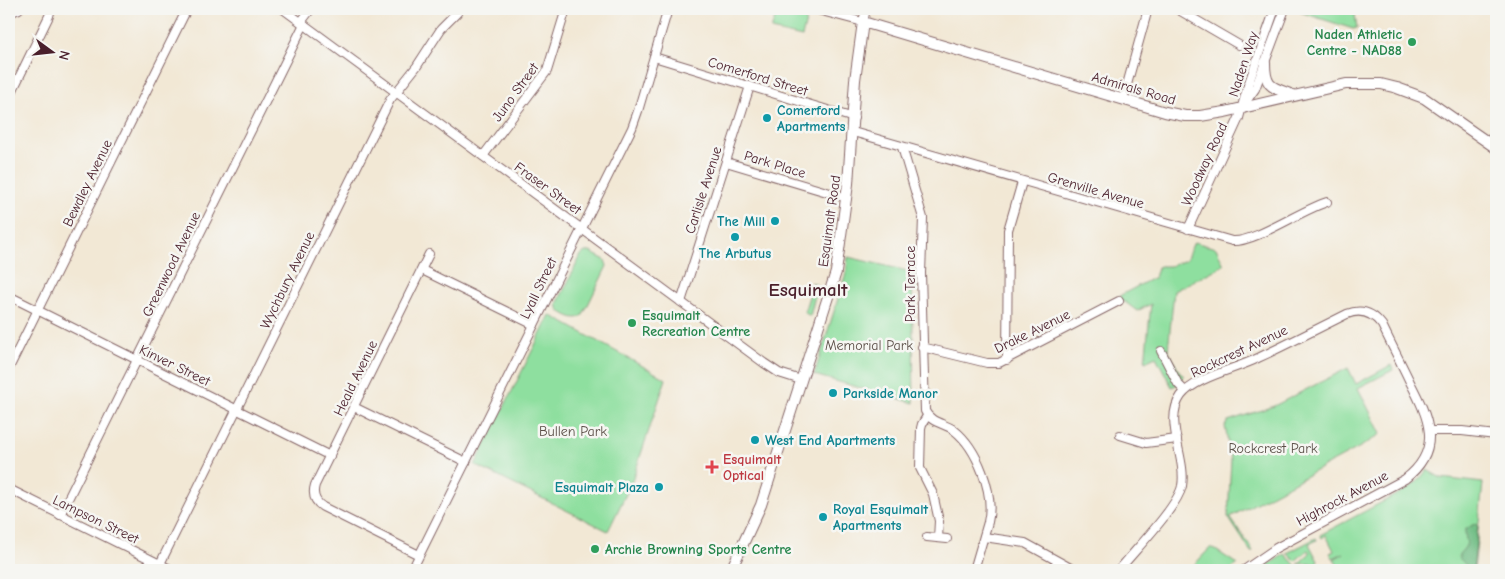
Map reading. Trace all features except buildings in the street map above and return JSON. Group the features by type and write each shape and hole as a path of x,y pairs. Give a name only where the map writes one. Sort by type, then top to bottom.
{"main road":[{"name":"Admirals Road","path":"863,22 1165,112 1185,116 1200,116 1241,108 1346,84 1381,84 1424,98 1496,148"},
{"name":"Esquimalt Road","path":"731,570 761,506 836,272 847,198 856,80 863,22"},
{"path":"1265,63 1267,82 1274,88 1292,96"}],"street":[{"path":"9,13 20,9"},
{"path":"9,98 51,9"},
{"name":"Bewdley Avenue","path":"9,368 187,9"},
{"name":"Fraser Street","path":"283,9 772,370 802,380"},
{"name":"Greenwood Avenue","path":"60,515 302,23 311,9"},
{"name":"Juno Street","path":"483,156 547,71 566,9"},
{"name":"Lyall Street","path":"412,570 632,128 668,9"},
{"name":"Admirals Road","path":"814,9 863,22"},
{"name":"Esquimalt Road","path":"863,22 866,9"},
{"path":"1122,99 1148,9"},
{"path":"1177,9 1239,45"},
{"name":"Naden Way","path":"1241,108 1274,9"},
{"name":"Naden Way","path":"1241,108 1255,89 1285,9"},
{"name":"Wychbury Avenue","path":"158,567 390,100 417,66 442,28 458,13"},
{"name":"Comerford Street","path":"654,57 854,118"},
{"name":"Carlisle Avenue","path":"681,302 750,86"},
{"name":"Woodway Road","path":"1188,229 1239,118 1241,108"},
{"name":"Grenville Avenue","path":"853,132 1232,241 1244,241 1311,207 1327,202"},
{"name":"Park Terrace","path":"902,147 923,218 921,273 922,347 924,406 927,416 921,428 920,468 933,494 939,523 938,538"},
{"name":"Park Place","path":"726,162 847,198"},
{"path":"1008,360 1008,230 1022,182"},
{"name":"Heald Avenue","path":"419,555 323,507 314,498 315,485 429,254"},
{"path":"422,270 534,325"},
{"name":"Kinver Street","path":"9,296 330,456"},
{"name":"Drake Avenue","path":"922,347 987,363 999,363 1119,301"},
{"name":"Rockcrest Avenue","path":"1118,570 1172,507 1180,493 1183,477 1174,418 1175,410 1185,391 1207,379 1259,358 1347,314 1360,311 1373,315 1382,326 1423,408 1429,431"},
{"path":"1161,352 1178,384 1185,391"},
{"path":"354,407 466,462"},
{"path":"927,416 935,422 948,426 958,434 978,461 982,471 990,515 974,570"},
{"path":"1429,431 1462,431 1496,435"},
{"name":"Highrock Avenue","path":"1244,570 1276,548 1405,479 1422,460 1427,448 1429,431"},
{"path":"1120,435 1146,443 1177,439"},
{"name":"Lampson Street","path":"9,489 158,567 172,570"},
{"path":"984,537 1025,543 1074,570"},
{"path":"927,538 947,539"}],"green space":[{"path":"778,9 807,17 802,37 771,30"},
{"path":"1298,9 1358,9 1355,15 1357,28 1353,29 1300,12"},
{"path":"1194,242 1216,248 1224,265 1174,291 1168,350 1181,374 1184,376 1178,384 1172,387 1156,357 1145,362 1151,304 1137,311 1125,302 1119,301 1121,295 1155,277 1159,266 1170,266 1186,260"},
{"path":"585,252 590,252 605,260 607,266 583,315 574,318 559,311 557,304 581,255"},
{"name":"Memorial Park","path":"848,257 912,272 914,403 814,375 846,273"},
{"path":"811,282 816,284 815,287 817,288 810,316 804,312 813,284"},
{"name":"Bullen Park","path":"550,315 666,379 631,484 608,531 475,465"},
{"name":"Rockcrest Park","path":"1391,365 1393,370 1358,388 1381,434 1230,517 1253,551 1251,552 1228,517 1231,459 1225,426 1228,421 1274,406 1348,368 1356,384"},
{"path":"1427,470 1441,478 1483,483 1474,570 1340,570 1334,559 1344,553 1333,558 1330,553 1334,551 1326,535 1322,538 1320,535 1409,488"},
{"path":"1474,524 1478,525 1473,570 1463,570 1466,565 1459,558 1459,554 1466,545 1465,530"},
{"path":"1316,538 1317,540 1309,544 1318,561 1315,564 1298,564 1310,553 1308,550 1295,561 1287,553"},
{"path":"1211,547 1237,564 1230,570 1199,570 1193,566"},
{"path":"1285,554 1300,570 1260,570"}],"place":[{"name":"Naden Athletic Centre - NAD88","path":"1412,42"},
{"name":"Comerford Apartments","path":"767,118"},
{"name":"The Mill","path":"775,221"},
{"name":"The Arbutus","path":"735,237"},
{"name":"Esquimalt Recreation Centre","path":"632,323"},
{"name":"Parkside Manor","path":"833,393"},
{"name":"West End Apartments","path":"755,440"},
{"name":"Esquimalt Optical","path":"712,467"},
{"name":"Esquimalt Plaza","path":"659,487"},
{"name":"Royal Esquimalt Apartments","path":"823,517"},
{"name":"Archie Browning Sports Centre","path":"595,549"}],"district":[{"name":"Esquimalt","path":"808,289"}]}
